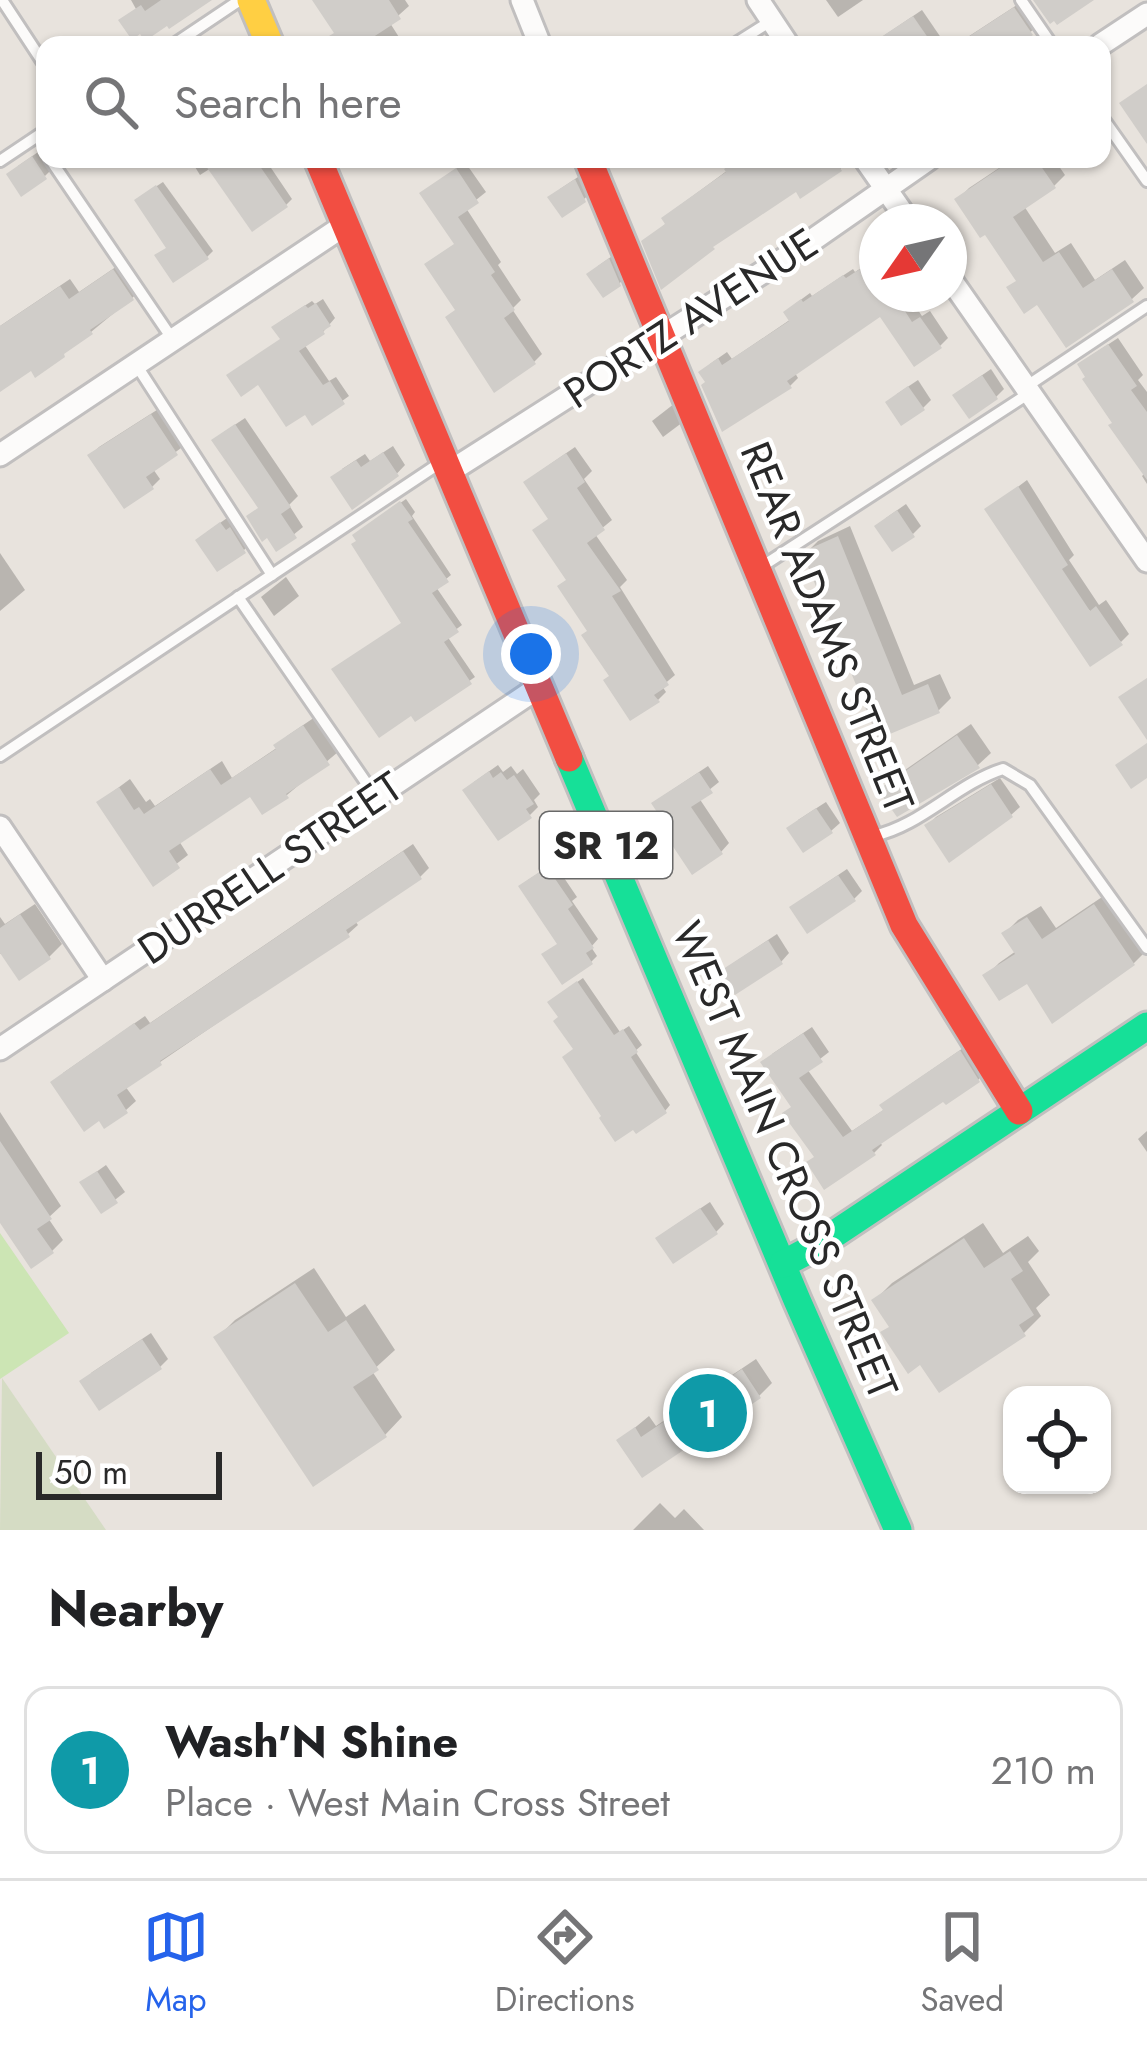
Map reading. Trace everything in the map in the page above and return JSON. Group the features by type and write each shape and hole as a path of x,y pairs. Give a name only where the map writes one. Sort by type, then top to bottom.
{"main road":[{"path":"251,0 266,36"},
{"name":"WEST MAIN CROSS STREET","path":"322,168 898,1530"},
{"name":"REAR ADAMS STREET","path":"592,168 904,925 1019,1112"},
{"path":"783,1264 1147,1026"}],"street":[{"path":"521,0 536,36"},
{"path":"758,0 782,36"},
{"path":"1111,38 1147,14"},
{"path":"871,168 896,204"},
{"name":"PORTZ AVENUE","path":"447,466 663,337 916,168"},
{"path":"0,455 345,224"},
{"path":"967,302 1147,561"},
{"name":"DURRELL STREET","path":"0,1049 539,687"},
{"path":"0,827 103,980"}],"lane":[{"path":"2,0 36,52"},
{"path":"186,36 240,0"},
{"path":"1021,0 1046,36"},
{"path":"747,36 771,20"},
{"path":"1111,130 1147,181"},
{"path":"0,161 36,137"},
{"path":"55,168 173,340"},
{"path":"758,569 1147,306"},
{"path":"136,364 272,575"},
{"path":"0,756 238,597 447,466"},
{"path":"238,597 376,797"},
{"path":"868,837 895,832 982,776 1003,769 1030,785 1147,948"}],"green space":[{"path":"0,1233 69,1333 0,1379"},
{"path":"2,1378 106,1530 0,1530"}],"building":[{"path":"161,0 212,0 169,29 152,36 129,36 118,20 141,5 145,11"},
{"path":"312,0 389,0 401,19 375,36 329,36 334,33"},
{"path":"1033,0 1094,0 1057,25 1050,24"},
{"path":"1014,7 1033,35 1032,36 970,36"},
{"path":"913,16 927,36 883,36"},
{"path":"1147,84 1147,144 1119,103"},
{"path":"32,156 47,179 21,197 6,174"},
{"path":"207,168 261,168 288,207 252,232"},
{"path":"456,168 479,203 458,217 495,272 491,275 515,310 504,318 536,364 494,393 445,317 455,310 424,264 454,244 419,193"},
{"path":"1000,168 1042,168 1056,188 1013,217 1043,262 1059,252 1083,288 1112,269 1134,302 1066,348 1037,305 1024,314 1006,287 1016,281 985,235 980,238 967,218 967,204 954,199"},
{"path":"724,169 842,171 800,199 796,192 713,247 661,290 641,241 665,224 661,218"},
{"path":"575,179 586,202 562,218 547,197"},
{"path":"156,185 209,259 173,283 154,255 166,248 134,200"},
{"path":"609,258 621,286 603,298 586,274"},
{"path":"113,269 134,300 90,330 93,334 35,378 31,371 0,392 0,326 60,286 69,299"},
{"path":"859,270 859,312 906,312 912,322 920,317 942,348 914,367 880,317 787,381 792,388 722,432 698,372 718,358 722,365 789,321 783,312 801,299 843,275 846,278"},
{"path":"316,303 331,326 299,351 323,385 330,381 345,404 312,426 305,415 286,427 258,385 241,397 226,375 280,339 271,327"},
{"path":"1108,344 1137,386 1131,390 1147,412 1147,480 1108,425 1112,423 1077,364"},
{"path":"982,375 998,399 969,419 952,395"},
{"path":"908,386 925,410 901,426 885,402"},
{"path":"151,414 178,455 146,477 154,489 124,509 87,455"},
{"path":"235,424 291,507 281,514 297,538 276,552 267,538 262,542 246,516 258,508 211,440"},
{"path":"383,452 399,476 352,510 330,477 356,460 361,467"},
{"path":"566,453 585,482 577,488 605,530 587,543 621,591 612,596 669,685 654,695 660,702 630,721 603,680 609,676 581,635 587,631 557,586 566,580 532,530 548,519 523,482"},
{"path":"1018,486 1068,565 1062,569 1090,611 1096,606 1123,645 1090,667 984,509"},
{"path":"400,501 413,519 408,522 449,582 432,593 459,632 444,642 472,684 415,722 411,716 379,738 331,669 401,623 351,544 356,541 352,535"},
{"path":"897,510 915,537 892,552 874,526"},
{"path":"220,522 226,530 230,527 246,553 217,572 195,540"},
{"path":"838,536 902,695 928,684 940,713 878,739 802,552"},
{"path":"1147,678 1147,740 1118,697"},
{"path":"303,725 330,765 262,815 250,797 169,851 180,868 153,887 96,802 119,787 134,810 139,807 144,814 210,769 221,785"},
{"path":"957,735 980,768 897,817 878,790"},
{"path":"1147,743 1147,778 1131,789 1115,765"},
{"path":"489,771 493,778 501,772 507,780 514,775 534,804 526,809 532,818 498,841 462,790"},
{"path":"699,772 713,793 691,807 723,854 692,875 651,803"},
{"path":"991,784 1013,817 949,863 924,825"},
{"path":"816,808 833,833 803,853 786,828"},
{"path":"403,851 422,879 346,930 350,937 160,1061 162,1065 117,1095 128,1113 104,1129 99,1121 84,1132 50,1082 134,1023 140,1030"},
{"path":"547,867 594,948 586,953 593,964 562,985 541,954 557,944 518,886"},
{"path":"838,875 856,901 807,934 789,907"},
{"path":"1094,904 1135,965 1052,1024 1027,984 999,1001 982,975 1015,954 1001,933 1027,917 1042,939"},
{"path":"20,914 51,959 19,981 0,953 0,928"},
{"path":"768,940 783,964 735,995 720,971"},
{"path":"577,981 614,1035 623,1029 638,1052 631,1057 667,1113 615,1142 562,1057 573,1049 553,1021 558,1017 547,1002"},
{"path":"803,1033 823,1062 799,1078 843,1137 883,1110 879,1105 960,1050 980,1082 872,1150 876,1155 824,1190 806,1162 814,1157 782,1113 791,1107 760,1062"},
{"path":"0,1141 52,1219 37,1229 54,1253 31,1269 0,1223"},
{"path":"97,1171 118,1203 101,1214 79,1182"},
{"path":"700,1208 718,1234 673,1264 655,1238"},
{"path":"964,1238 984,1268 1010,1251 1023,1271 1011,1279 1034,1315 1019,1325 1026,1336 939,1393 920,1365 908,1374 880,1332 889,1327 871,1300"},
{"path":"295,1283 328,1332 346,1320 379,1370 353,1387 387,1437 313,1487 213,1337"},
{"path":"142,1339 162,1369 99,1411 79,1381"},
{"path":"742,1369 761,1398 642,1478 616,1440 635,1427 641,1437"}],"traffic: fast":[{"path":"569,758 898,1530"},
{"path":"783,1264 1147,1026"}],"traffic: slow":[{"path":"251,0 266,36"}],"traffic: jam":[{"path":"322,168 569,758"},
{"path":"592,168 904,925 1019,1111"}],"place":[{"name":"Wash'N Shine","path":"708,1413"}]}
